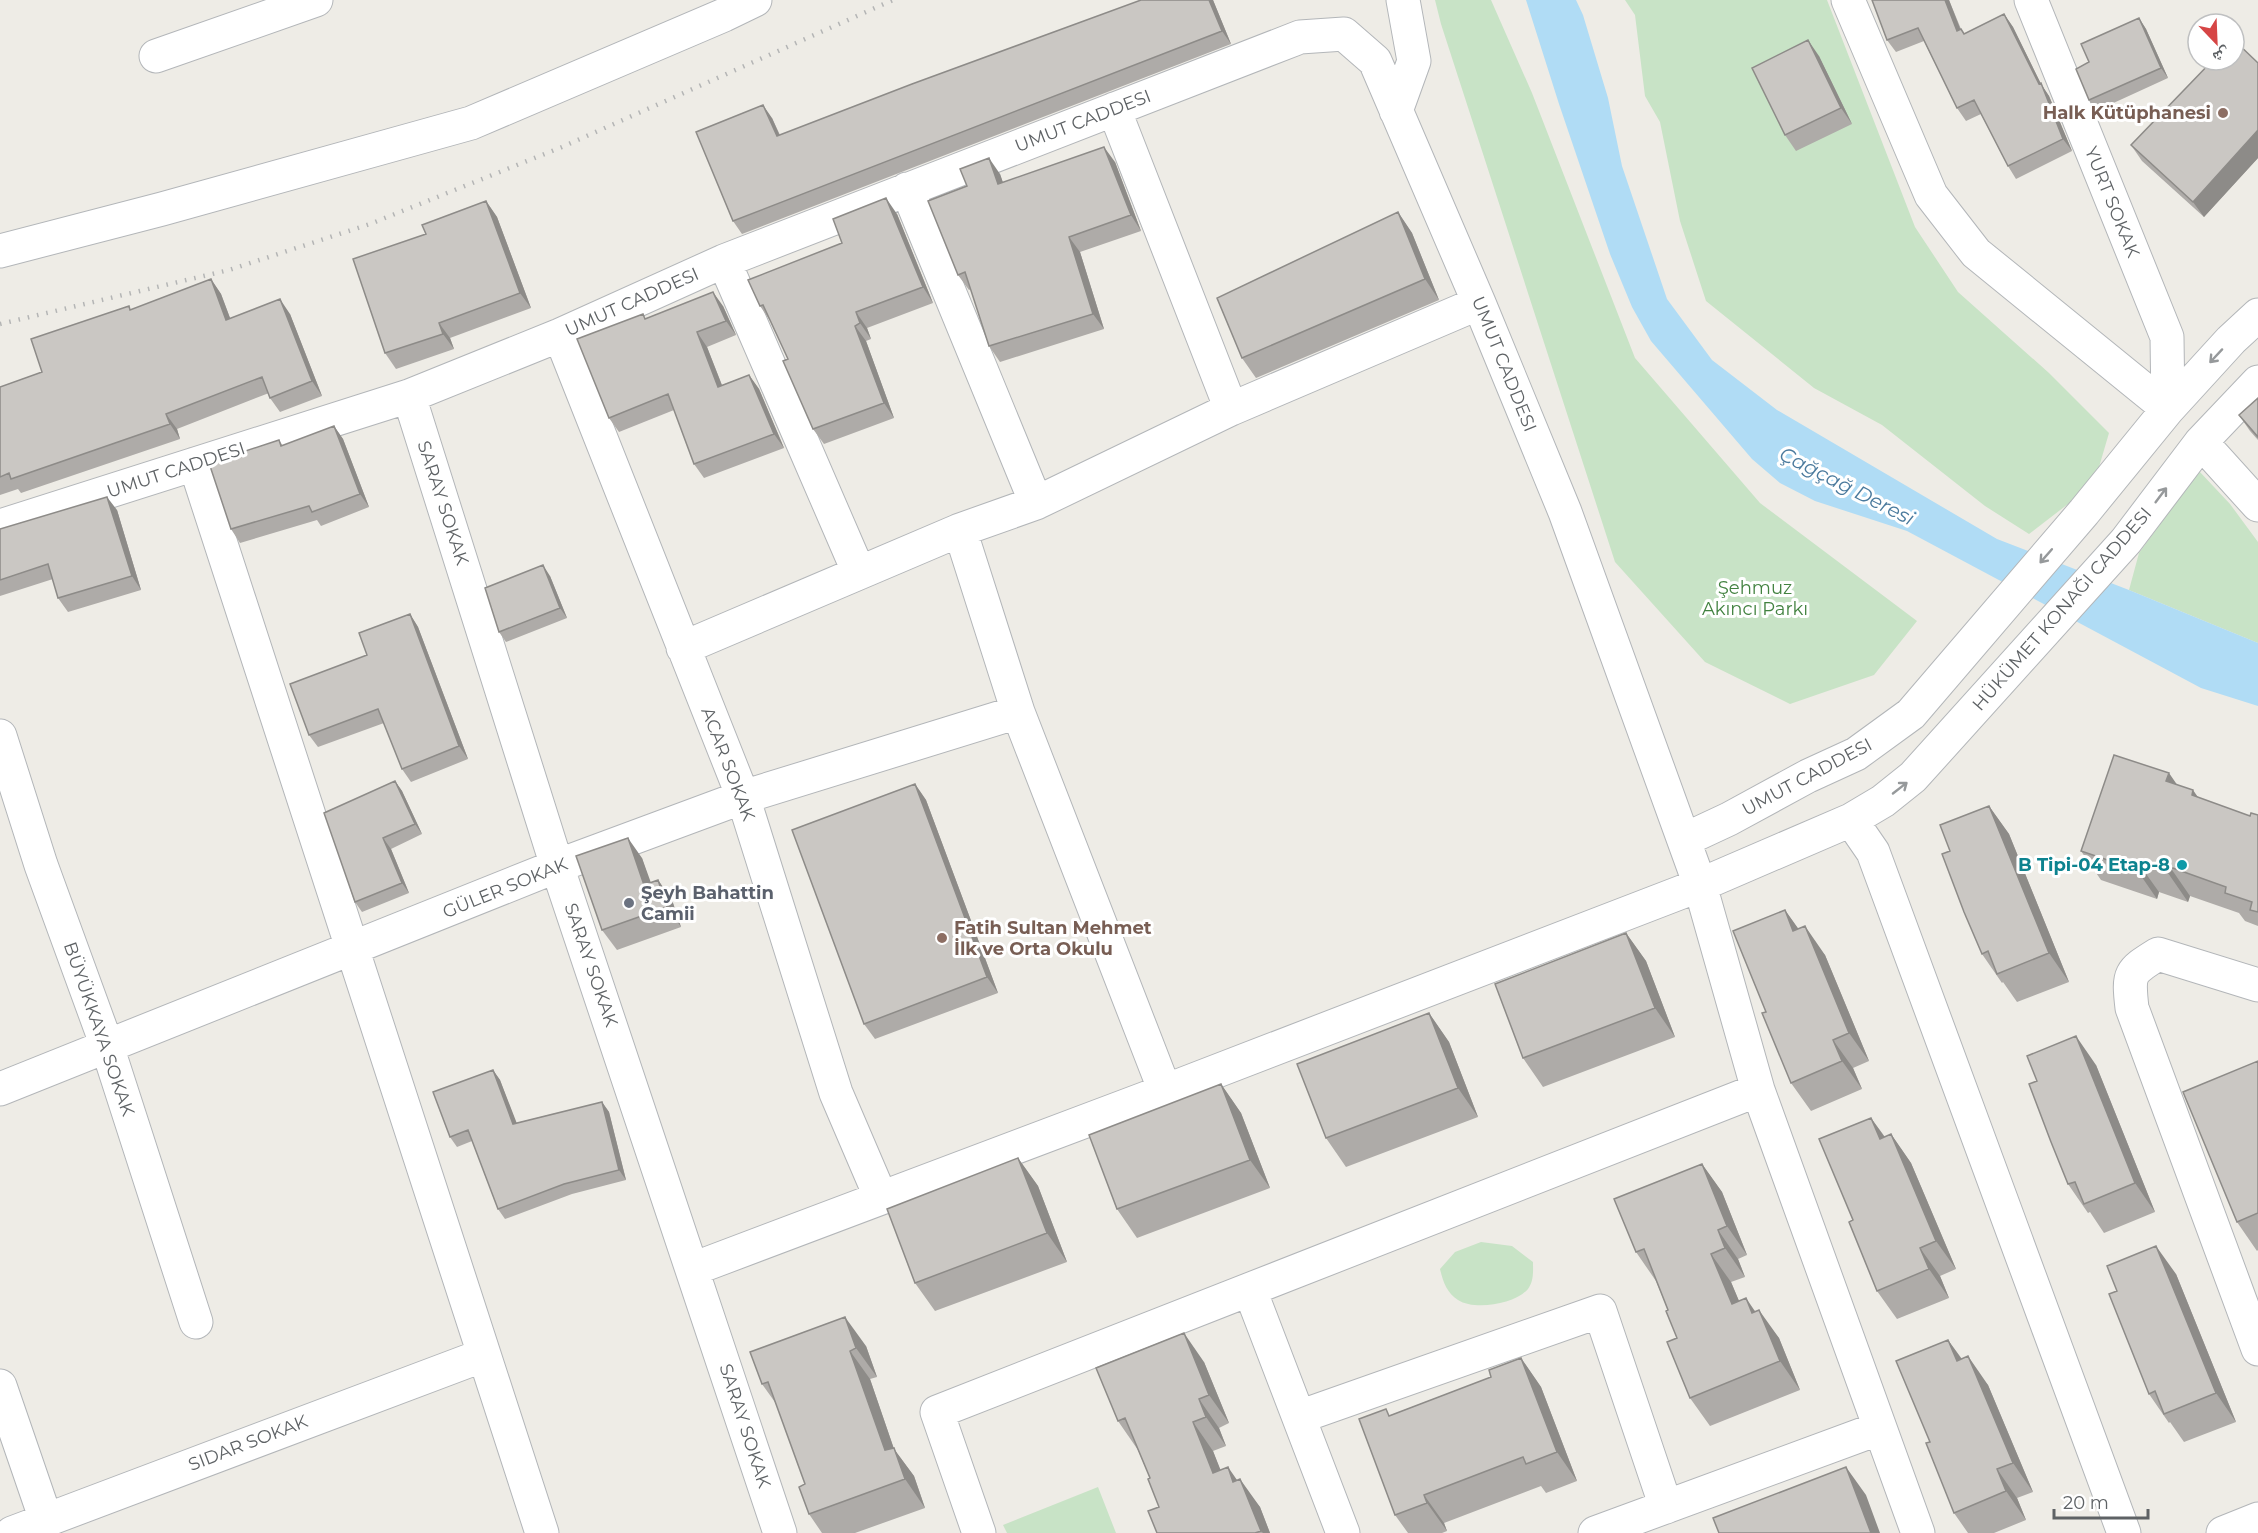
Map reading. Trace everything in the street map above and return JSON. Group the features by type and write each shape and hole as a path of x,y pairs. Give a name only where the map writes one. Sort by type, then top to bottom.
{"street":[{"path":"156,56 316,0"},
{"path":"0,251 471,123 755,0"},
{"path":"1396,111 1414,62 1403,0"},
{"path":"1848,0 1931,195 1976,253 2168,409"},
{"name":"YURT SOKAK","path":"2031,0 2167,337 2168,409"},
{"name":"UMUT CADDESI","path":"0,526 409,396 560,335 724,261 1300,36 1344,34 1375,61 1479,303 1565,512 1700,885 1758,1090 1918,1533"},
{"path":"1114,109 1231,409"},
{"path":"907,189 1036,503"},
{"path":"724,261 859,573"},
{"path":"683,648 960,530 1036,503 1231,409 1479,303"},
{"name":"UMUT CADDESI","path":"1684,840 1856,754 1911,714 2084,512 2168,409 2231,340 2258,315"},
{"name":"ACAR SOKAK","path":"560,335 743,797 836,1093 881,1198"},
{"path":"693,1269 1165,1091 1700,885 1851,820 1883,801 1913,777 2126,541 2201,442 2258,382"},
{"name":"SARAY SOKAK","path":"409,396 557,866 780,1533"},
{"path":"2201,442 2258,505"},
{"path":"195,464 542,1533"},
{"path":"960,530 1018,712 1165,1091"},
{"name":"GÜLER SOKAK","path":"0,1089 557,866 743,797 1018,712"},
{"name":"BÜYÜKKAYA SOKAK","path":"0,736 41,865 107,1046 196,1322"},
{"path":"1851,820 1873,852 2124,1533"},
{"path":"2258,985 2158,954 2135,968 2129,984 2132,1008 2251,1307 2258,1349"},
{"path":"980,1533 937,1412 1758,1090"},
{"path":"1250,1290 1343,1533"},
{"path":"1299,1417 1600,1311 1666,1507"},
{"name":"SIDAR SOKAK","path":"12,1533 484,1355"},
{"path":"0,1386 46,1520"},
{"path":"1595,1533 1880,1428"},
{"path":"2223,1533 2258,1519"}],"green space":[{"name":"Şehmuz Akıncı Parkı","path":"1435,0 1491,0 1532,93 1635,358 1760,503 1917,621 1874,675 1790,704 1705,662 1615,562"},
{"path":"1625,0 1827,0 1915,227 1958,292 2049,373 2109,433 2094,484 2029,534 1985,506 1882,425 1814,388 1706,301 1680,221 1660,122 1645,96 1635,15"},
{"path":"2199,471 2230,504 2258,542 2258,643 2129,590 2139,553"},
{"path":"1481,1242 1512,1246 1533,1262 1532,1279 1528,1289 1514,1299 1484,1305 1465,1303 1448,1291 1440,1269 1455,1252"},
{"path":"1098,1487 1116,1533 1007,1533 1003,1525"}],"water":[{"name":"Çağçağ Deresi","path":"1526,0 1576,0 1583,15 1608,98 1622,166 1667,299 1712,360 1777,410 1997,539 2258,643 2258,706 2201,688 1907,531 1815,501 1780,483 1752,459 1651,341 1632,307 1610,254"}],"building":[{"path":"1141,0 1209,0 1222,31 733,221 696,132 763,105 777,136"},
{"path":"1872,0 1945,0 1957,31 1961,29 1964,34 2004,14 2039,84 2041,83 2063,139 2008,166 1974,100 1957,108 1918,28 1887,40"},
{"path":"2139,18 2161,68 2089,100 2076,69 2089,62 2081,44"},
{"path":"1808,40 1841,108 1785,135 1752,68"},
{"name":"Halk Kütüphanesi","path":"2246,52 2258,63 2258,130 2193,202 2131,145 2201,72 2246,72"},
{"path":"1104,147 1131,215 1069,237 1093,314 989,346 965,272 958,275 928,201 967,186 960,169 989,158 998,184"},
{"path":"886,198 923,287 856,312 860,323 855,326 884,403 813,429 783,361 788,359 763,305 760,306 748,280 842,243 833,219"},
{"path":"486,201 520,293 439,323 443,334 385,353 353,259 426,234 422,225"},
{"path":"1398,212 1425,279 1242,358 1217,298"},
{"path":"211,279 226,320 280,299 312,381 270,398 262,377 166,414 170,424 11,479 9,473 0,477 0,387 42,372 31,339 129,306 130,310"},
{"path":"713,292 726,321 697,332 718,387 749,375 774,434 694,464 668,394 609,418 577,339 643,314 645,319"},
{"path":"2258,398 2258,437 2239,415"},
{"path":"334,426 360,494 312,512 309,506 231,529 209,463 279,440 281,446"},
{"path":"107,497 132,576 58,598 48,564 0,580 0,529"},
{"path":"543,565 560,608 499,632 485,588"},
{"path":"410,614 459,746 402,769 378,709 309,735 290,684 367,655 359,633"},
{"name":"B Tipi-04 Etap-8","path":"2114,755 2169,773 2166,781 2193,790 2192,795 2250,816 2251,813 2258,815 2258,912 2250,910 2252,902 2225,893 2226,887 2170,867 2168,873 2139,864 2137,870 2081,851"},
{"path":"395,781 415,824 383,838 402,883 355,902 324,813"},
{"path":"915,784 987,977 864,1024 792,830"},
{"path":"1989,806 2049,953 1997,974 1988,951 1982,954 1964,912 1942,854 1950,851 1940,825"},
{"path":"628,838 644,885 658,880 667,907 602,930 576,856"},
{"path":"1785,910 1793,931 1805,926 1849,1033 1833,1040 1842,1061 1791,1083 1762,1013 1766,1012 1733,931"},
{"path":"1626,933 1655,1008 1523,1058 1495,984"},
{"path":"1429,1013 1458,1088 1326,1138 1297,1064"},
{"path":"2076,1036 2135,1183 2084,1204 2075,1182 2068,1184 2051,1142 2029,1084 2037,1081 2027,1056"},
{"path":"2258,1061 2258,1213 2237,1222 2183,1092"},
{"path":"493,1070 513,1124 602,1102 619,1170 564,1184 498,1209 468,1130 450,1137 433,1092"},
{"path":"1221,1084 1250,1160 1117,1209 1089,1135"},
{"path":"1871,1118 1880,1139 1891,1134 1936,1241 1920,1248 1929,1269 1877,1291 1849,1222 1853,1220 1819,1139"},
{"path":"1018,1158 1047,1233 915,1283 887,1209"},
{"path":"1702,1164 1727,1226 1718,1230 1725,1248 1711,1254 1732,1304 1746,1298 1752,1313 1759,1310 1780,1361 1690,1398 1667,1342 1677,1338 1666,1311 1668,1310 1644,1249 1636,1252 1614,1199"},
{"path":"2156,1246 2216,1393 2164,1414 2155,1391 2149,1394 2109,1294 2117,1291 2107,1266"},
{"path":"845,1317 856,1348 850,1351 885,1450 894,1448 905,1479 809,1514 799,1487 805,1484 768,1382 762,1384 750,1352"},
{"path":"1184,1333 1209,1395 1199,1399 1206,1417 1193,1422 1213,1473 1228,1467 1233,1482 1240,1479 1261,1531 1255,1533 1157,1533 1148,1511 1159,1507 1148,1479 1150,1478 1125,1418 1118,1421 1096,1368"},
{"path":"1948,1340 1957,1361 1968,1356 2013,1463 1997,1469 2006,1491 1954,1513 1926,1443 1930,1442 1896,1361"},
{"path":"1521,1358 1557,1452 1526,1464 1523,1457 1424,1495 1427,1503 1395,1515 1359,1419 1386,1409 1389,1416 1491,1377 1489,1370"},
{"path":"1846,1467 1871,1533 1719,1533 1713,1518"}],"railway":[{"path":"0,324 229,270 370,224 562,147 893,0"}],"place":[{"name":"Halk Kütüphanesi","path":"2223,113"},
{"name":"B Tipi-04 Etap-8","path":"2182,865"},
{"name":"Şeyh Bahattin Camii","path":"629,903"},
{"name":"Fatih Sultan Mehmet İlk ve Orta Okulu","path":"942,938"}]}
